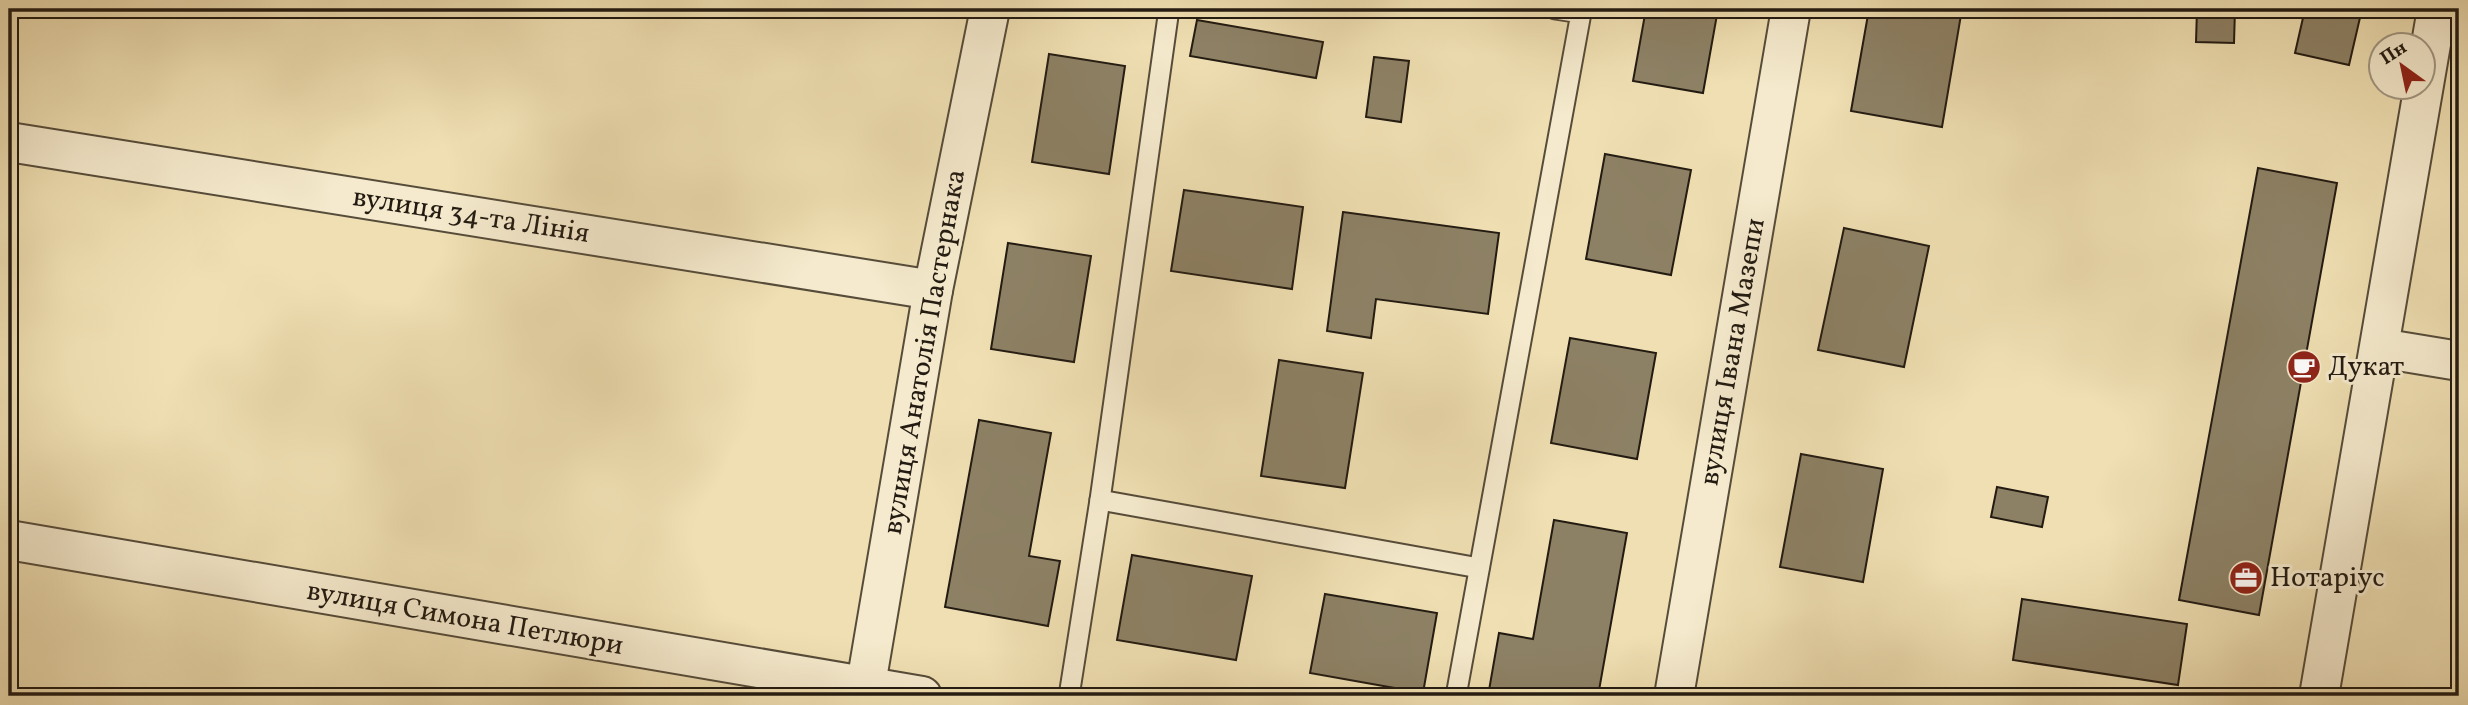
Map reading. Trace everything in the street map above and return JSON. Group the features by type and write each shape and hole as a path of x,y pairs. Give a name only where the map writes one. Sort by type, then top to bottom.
{"street":[{"name":"вулиця Анатолія Пастернака","path":"864,692 933,290 990,9"},
{"name":"вулиця Івана Мазепи","path":"1674,696 1791,9"},
{"path":"2319,696 2437,9"},
{"name":"вулиця 34-та Лінія","path":"9,142 933,290"},
{"path":"2380,348 2459,361"},
{"name":"вулиця Симона Петлюри","path":"9,540 864,692 922,696"}],"lane":[{"path":"1069,696 1100,500 1170,9"},
{"path":"1456,696 1581,13 1555,9"},
{"path":"1100,500 1479,568"}],"building":[{"path":"1646,9 1718,9 1703,93 1633,81"},
{"path":"1869,9 1962,9 1942,127 1851,111"},
{"path":"2197,9 2235,9 2234,43 2196,42"},
{"path":"2305,9 2362,9 2349,65 2295,53"},
{"path":"1197,20 1323,42 1316,78 1190,56"},
{"path":"1049,54 1125,66 1109,174 1032,162"},
{"path":"1374,57 1409,61 1401,122 1366,117"},
{"path":"1605,154 1691,170 1671,275 1586,259"},
{"path":"2258,168 2337,183 2259,615 2179,600"},
{"path":"1184,190 1303,207 1292,289 1171,271"},
{"path":"1343,212 1499,233 1488,314 1376,299 1371,338 1327,331"},
{"path":"1844,228 1929,246 1904,367 1818,350"},
{"path":"1008,243 1091,256 1074,362 991,349"},
{"path":"1570,338 1656,353 1637,459 1551,443"},
{"path":"1279,360 1363,373 1345,488 1261,476"},
{"path":"979,420 1051,433 1029,556 1060,561 1048,626 945,607"},
{"path":"1801,454 1883,469 1863,582 1780,567"},
{"path":"1997,487 2048,497 2042,527 1991,517"},
{"path":"1554,520 1627,533 1598,696 1488,696 1499,633 1533,639"},
{"path":"1132,555 1252,576 1236,660 1117,640"},
{"path":"1325,594 1437,613 1423,693 1310,673"},
{"path":"2022,599 2187,624 2178,685 2013,660"}],"place":[{"name":"Дукат","path":"2304,367"},
{"name":"Нотаріус","path":"2246,578"}]}
